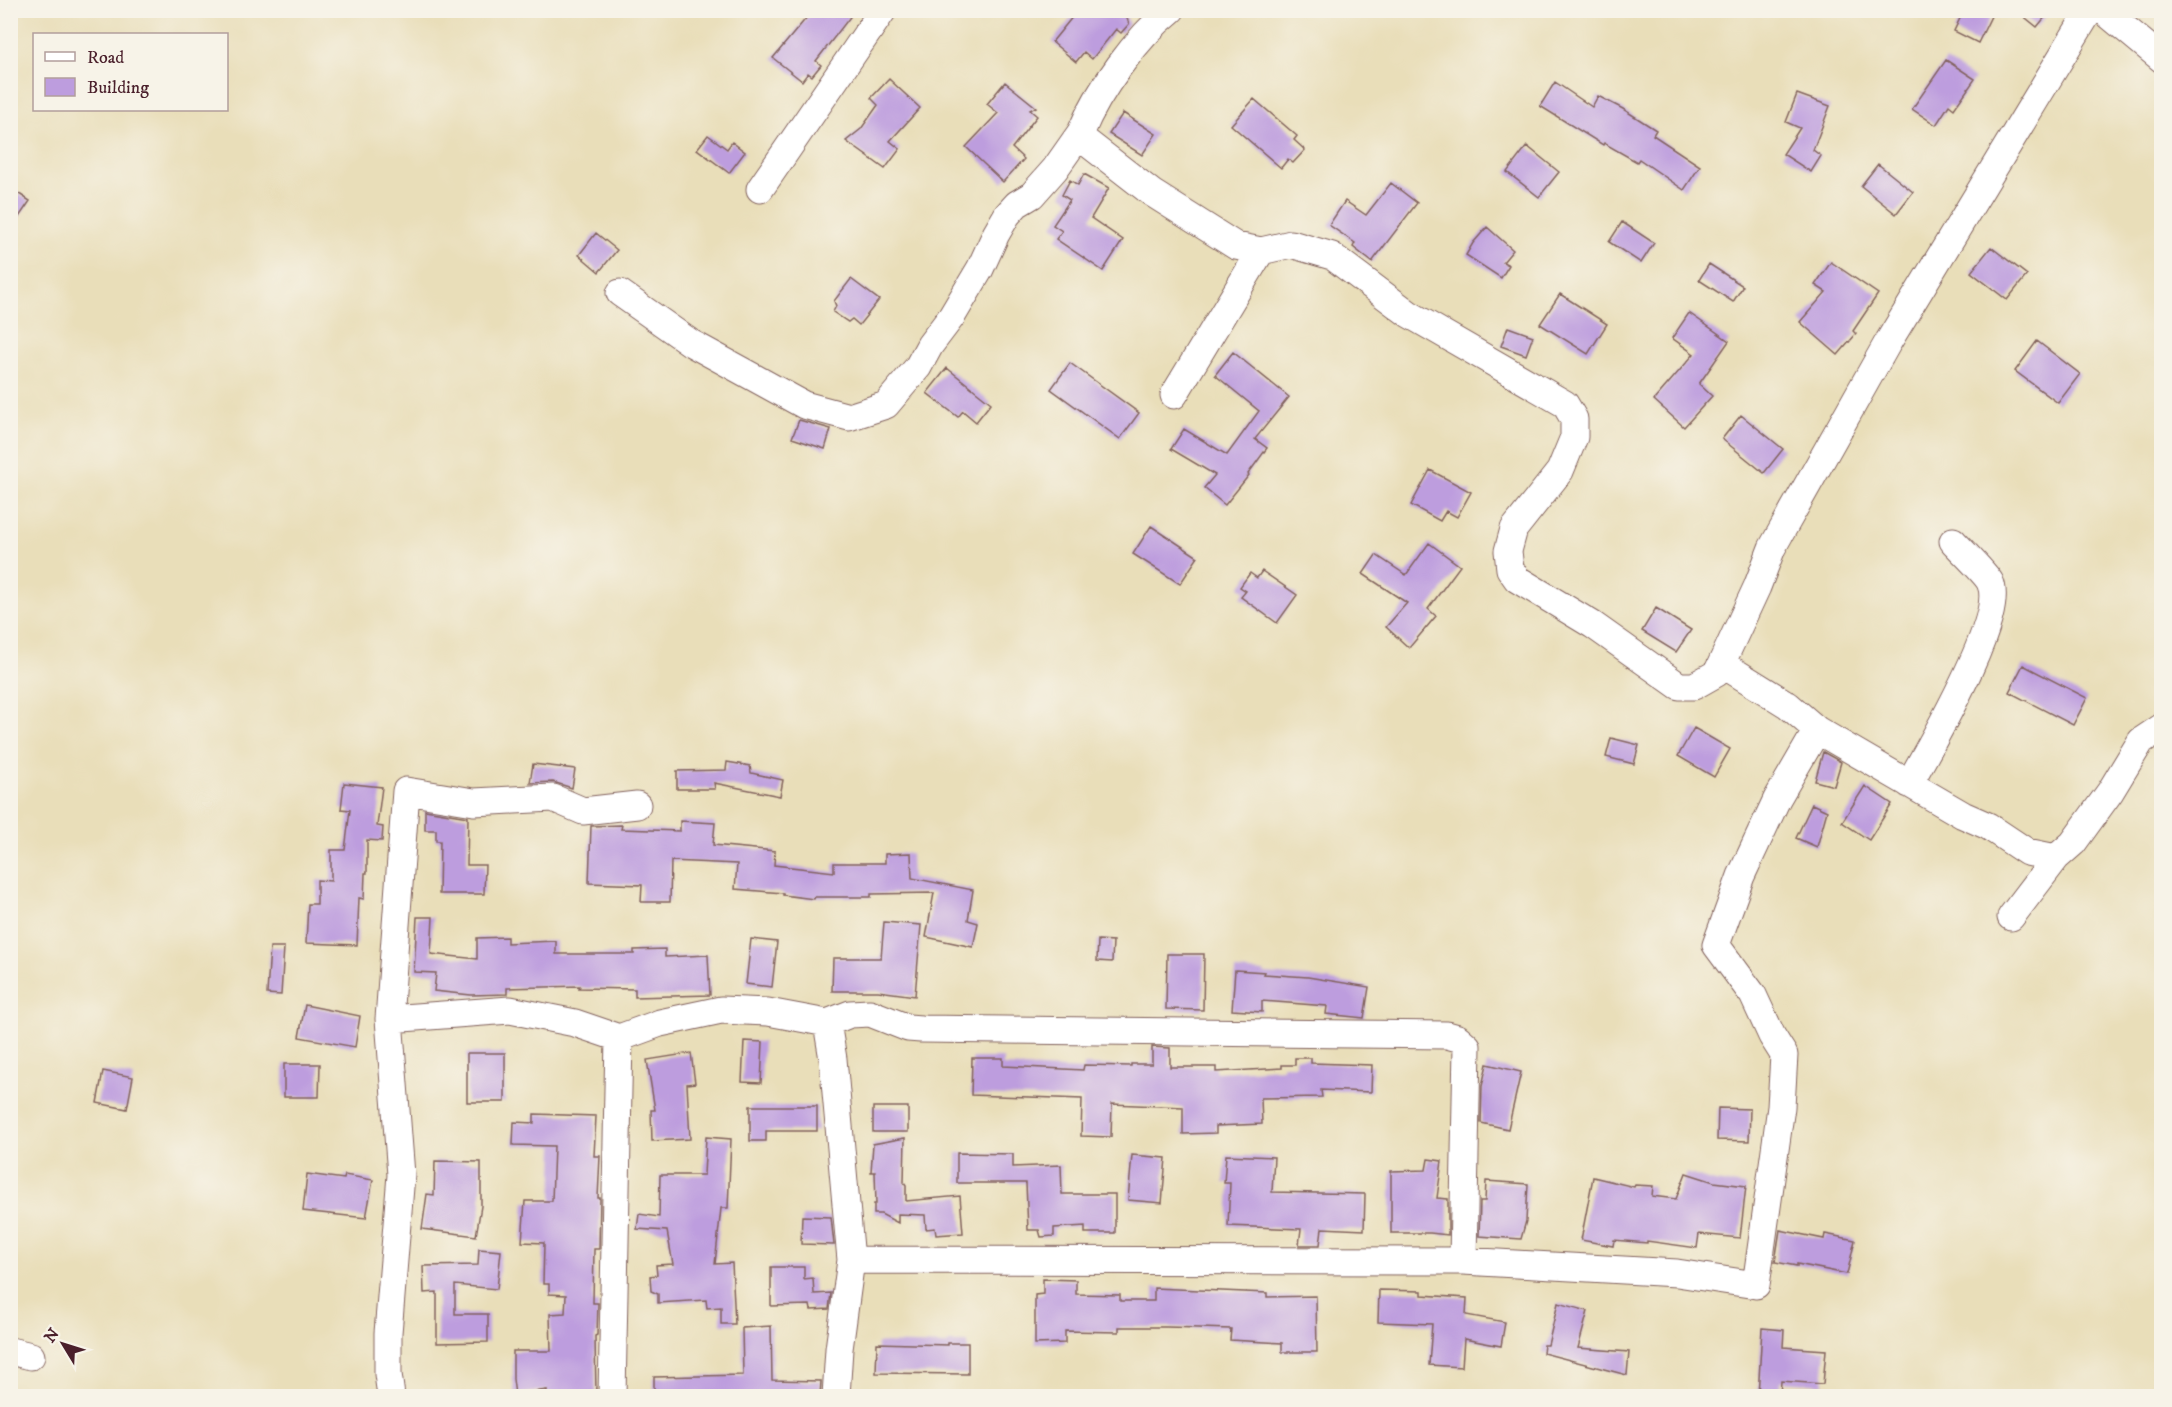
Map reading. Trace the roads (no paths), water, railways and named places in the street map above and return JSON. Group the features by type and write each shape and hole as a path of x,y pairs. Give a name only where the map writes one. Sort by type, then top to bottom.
{"street":[{"path":"760,189 883,10"},
{"path":"620,293 692,343 804,405 849,417 886,405 918,367 930,345 952,316 981,269 1007,215 1017,204 1032,195 1048,178 1081,132 1116,70 1159,19 1170,10"},
{"path":"1081,132 1085,141 1152,193 1236,246 1261,251 1291,244 1332,256 1409,314 1565,404 1574,419 1574,437 1560,471 1514,529 1508,551 1510,569 1517,579 1593,625 1679,686 1694,686 1717,673 1757,587 1772,548 1887,344 2090,10"},
{"path":"2103,10 2162,60"},
{"path":"1174,395 1261,251"},
{"path":"1909,784 1964,682 1992,610 1991,583 1953,541"},
{"path":"1722,664 1788,705 1817,730 1909,784 1963,815 1988,826 2027,852 2056,858"},
{"path":"2011,917 2056,858 2073,843 2110,792 2141,741 2160,727"},
{"path":"851,1260 1463,1261 1677,1273 1756,1285 1781,1107 1784,1055 1772,1036 1753,995 1716,945 1741,876 1777,799 1817,730"},
{"path":"391,1396 388,1333 401,1175 389,1019 406,791 474,802 553,798 583,811 637,805"},
{"path":"389,1019 510,1010 575,1023 619,1038 660,1023 721,1010 768,1012 827,1023 850,1014 870,1013 908,1028 921,1029 1447,1035 1458,1038 1467,1046 1463,1261"},
{"path":"827,1023 851,1260 839,1349 836,1396"},
{"path":"612,1396 619,1038"}]}
